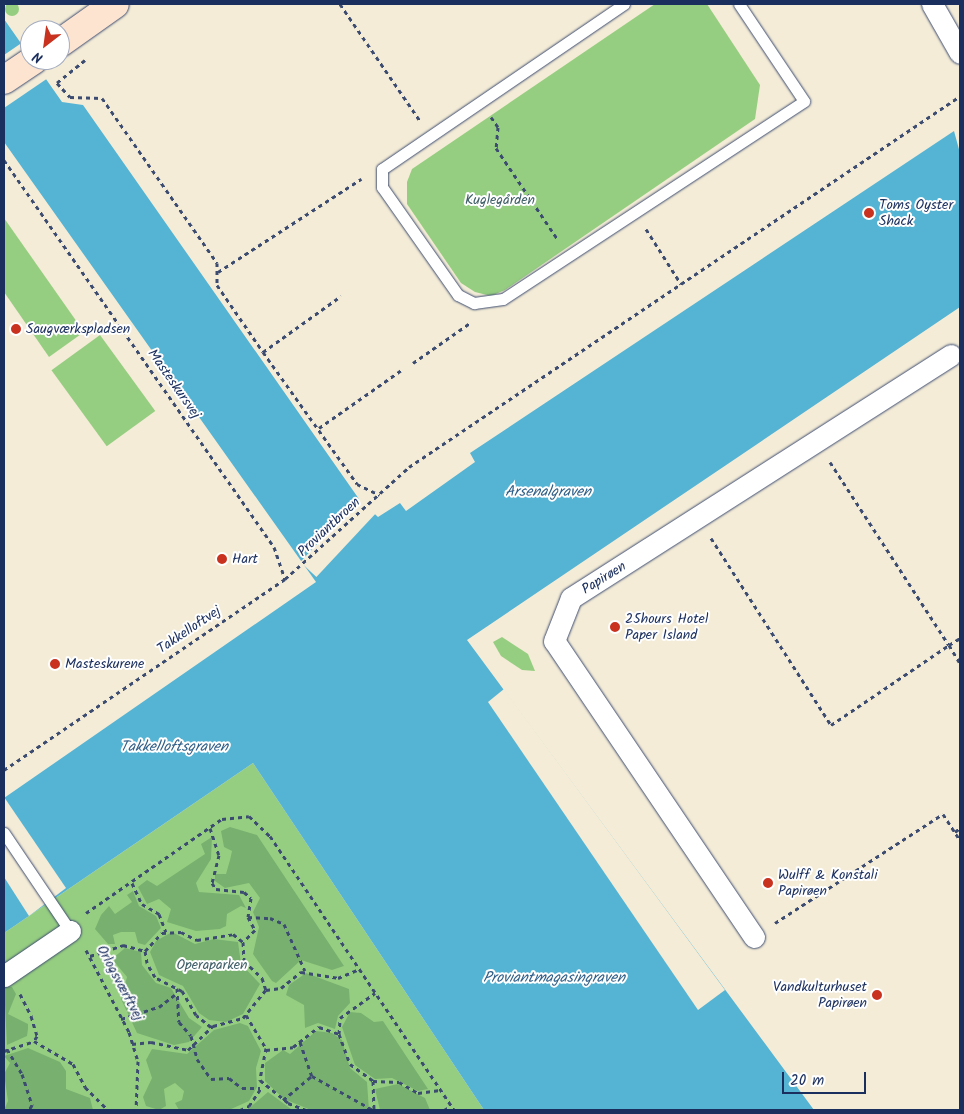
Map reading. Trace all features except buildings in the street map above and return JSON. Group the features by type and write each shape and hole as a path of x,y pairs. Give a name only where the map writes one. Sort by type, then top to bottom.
{"street":[{"path":"70,36 115,4"},
{"path":"932,4 960,53"},
{"path":"4,80 20,69"},
{"name":"Papirøen","path":"754,937 554,641 571,598 817,442 957,358"},
{"path":"7,973 70,932"}],"lane":[{"path":"624,4 382,169 382,187 458,295 474,304 503,299 804,101 739,4"},
{"path":"4,833 70,932"}],"path":[{"path":"340,4 430,136"},
{"path":"87,63 57,84 70,97 102,98 217,263 217,285 263,352 319,428 357,484 380,495"},
{"name":"Proviantbroen","path":"293,576 409,467 959,98"},
{"path":"480,102 498,127 496,148 568,255"},
{"name":"Masteskursvej","path":"4,160 274,547 285,579"},
{"path":"217,272 382,169"},
{"path":"634,212 681,284"},
{"path":"263,352 342,296"},
{"path":"413,363 503,299"},
{"path":"319,428 403,369"},
{"path":"817,442 960,663"},
{"path":"698,519 831,725 960,638"},
{"name":"Takkelloftvej","path":"4,770 285,579 293,576"},
{"path":"754,937 943,814 960,840"},
{"path":"70,932 88,911 132,883 210,828 233,816 249,816 261,825 453,1108 444,1110"},
{"path":"210,828 219,855 212,883 216,889 244,892 251,898 248,917 255,930 243,942 244,961 262,978 266,990"},
{"path":"955,832 960,828"},
{"path":"132,883 142,904 159,914 166,932"},
{"path":"248,917 270,918 284,924 304,970"},
{"name":"Orlogsværftvej","path":"70,932 90,956 132,1044 139,1079 136,1110"},
{"path":"145,951 166,932 181,932 197,940 233,934 243,942"},
{"path":"90,956 123,945 145,951"},
{"path":"145,951 156,977 177,988 196,1015 211,1027"},
{"path":"304,970 338,978 359,969"},
{"path":"132,1044 151,1042 179,1052 194,1047 211,1027 246,1015 266,990 281,988 304,970"},
{"path":"7,973 31,1016 34,1041"},
{"path":"177,988 179,1022 211,1078 229,1078 242,1088 260,1088"},
{"path":"121,1019 159,1007 177,993"},
{"path":"375,993 340,1018 339,1034 350,1064 373,1082 399,1082 418,1093 440,1090"},
{"path":"246,1015 266,1050 259,1069 264,1085 283,1100 306,1110"},
{"path":"266,1050 300,1042 314,1028 339,1034"},
{"path":"29,1110 22,1074 6,1050 34,1041 73,1064 85,1086 108,1110"},
{"path":"300,1042 312,1076 373,1110 373,1082"},
{"path":"283,1100 312,1076"},
{"path":"240,1110 249,1106 260,1088 264,1085"}],"green space":[{"path":"9,2 15,2 19,9 15,16 9,16 5,12 5,6"},
{"name":"Kuglegården","path":"655,4 707,4 760,85 755,119 505,290 491,296 475,292 461,283 407,204 407,182 412,169"},
{"path":"4,218 84,332 49,357 4,292"},
{"path":"100,335 155,411 107,446 51,370"},
{"path":"502,637 528,654 535,671 522,670 501,656 493,642"},
{"name":"Operaparken","path":"253,763 484,1110 4,1110 4,933"},
{"path":"230,827 257,835 344,966 332,970 301,960 276,983 272,981 253,954 259,927 253,912 260,898 249,883 225,888 215,881 215,874 226,874 230,860 232,851 224,847 221,831"},
{"path":"212,837 211,859 196,883 199,892 239,895 246,908 241,906 227,914 226,926 220,929 196,931 167,922 171,909 159,899 147,904 138,887 147,880 157,886 205,854 201,844"},
{"path":"133,891 139,906 156,916 161,928 145,945 138,943 135,932 121,932 113,935 115,944 108,944 95,929 101,915 109,906 115,914 132,902 127,895"},
{"path":"172,932 195,944 214,939 238,942 241,964 260,984 243,1014 226,1022 209,1020 199,1013 183,986 159,975 150,952 156,941"},
{"path":"125,948 141,952 142,965 156,983 171,988 189,1018 202,1027 189,1042 174,1045 137,1033 121,999 127,977 112,959"},
{"path":"306,973 349,989 350,1003 338,1016 335,1029 318,1023 305,1028 304,1005 286,995 289,985"},
{"path":"4,986 12,987 16,994 8,1014 28,1024 27,1036 7,1045"},
{"path":"350,1012 361,1013 374,1022 383,1021 428,1089 418,1091 392,1078 375,1079 355,1065 342,1027"},
{"path":"240,1023 248,1026 261,1051 256,1068 257,1087 249,1101 229,1110 179,1110 175,1103 182,1100 184,1091 175,1083 164,1089 166,1106 159,1110 146,1106 143,1097 152,1078 146,1060 152,1049 187,1054 214,1030"},
{"path":"316,1031 332,1033 342,1040 350,1068 367,1082 369,1110 311,1110 284,1099 265,1081 265,1063 283,1050 290,1054"},
{"path":"28,1048 60,1062 66,1071 66,1089 90,1098 93,1110 4,1110 8,1101 4,1074 10,1063 4,1056"},
{"path":"398,1084 425,1098 430,1110 380,1110 375,1089"},
{"path":"268,1092 291,1109 301,1110 247,1110"}],"water":[{"name":"Proviantmagasingraven","path":"4,19 20,42 20,70 40,70 62,102 83,105 359,499 378,517 400,503 406,511 475,462 470,453 954,131 960,153 960,307 467,640 814,1110 484,1110 253,763 4,933 4,798 316,582 4,142"}],"pier":[{"path":"20,44 20,70 42,70 48,78 4,108 4,55"},
{"path":"361,497 377,512 316,577 300,562"},
{"path":"504,689 725,990 698,1010 488,702"},
{"path":"4,797 66,888 29,916 4,877"}],"place":[{"name":"Toms Oyster Shack","path":"869,213"},
{"name":"Saugværkspladsen","path":"16,329"},
{"name":"Hart","path":"222,559"},
{"name":"25hours Hotel Paper Island","path":"615,627"},
{"name":"Masteskurene","path":"55,664"},
{"name":"Wulff & Konstali Papirøen","path":"768,883"},
{"name":"Vandkulturhuset Papirøen","path":"877,995"}],"water label":[{"name":"Arsenalgraven","path":"548,493"},
{"name":"Takkelloftsgraven","path":"174,748"}]}
